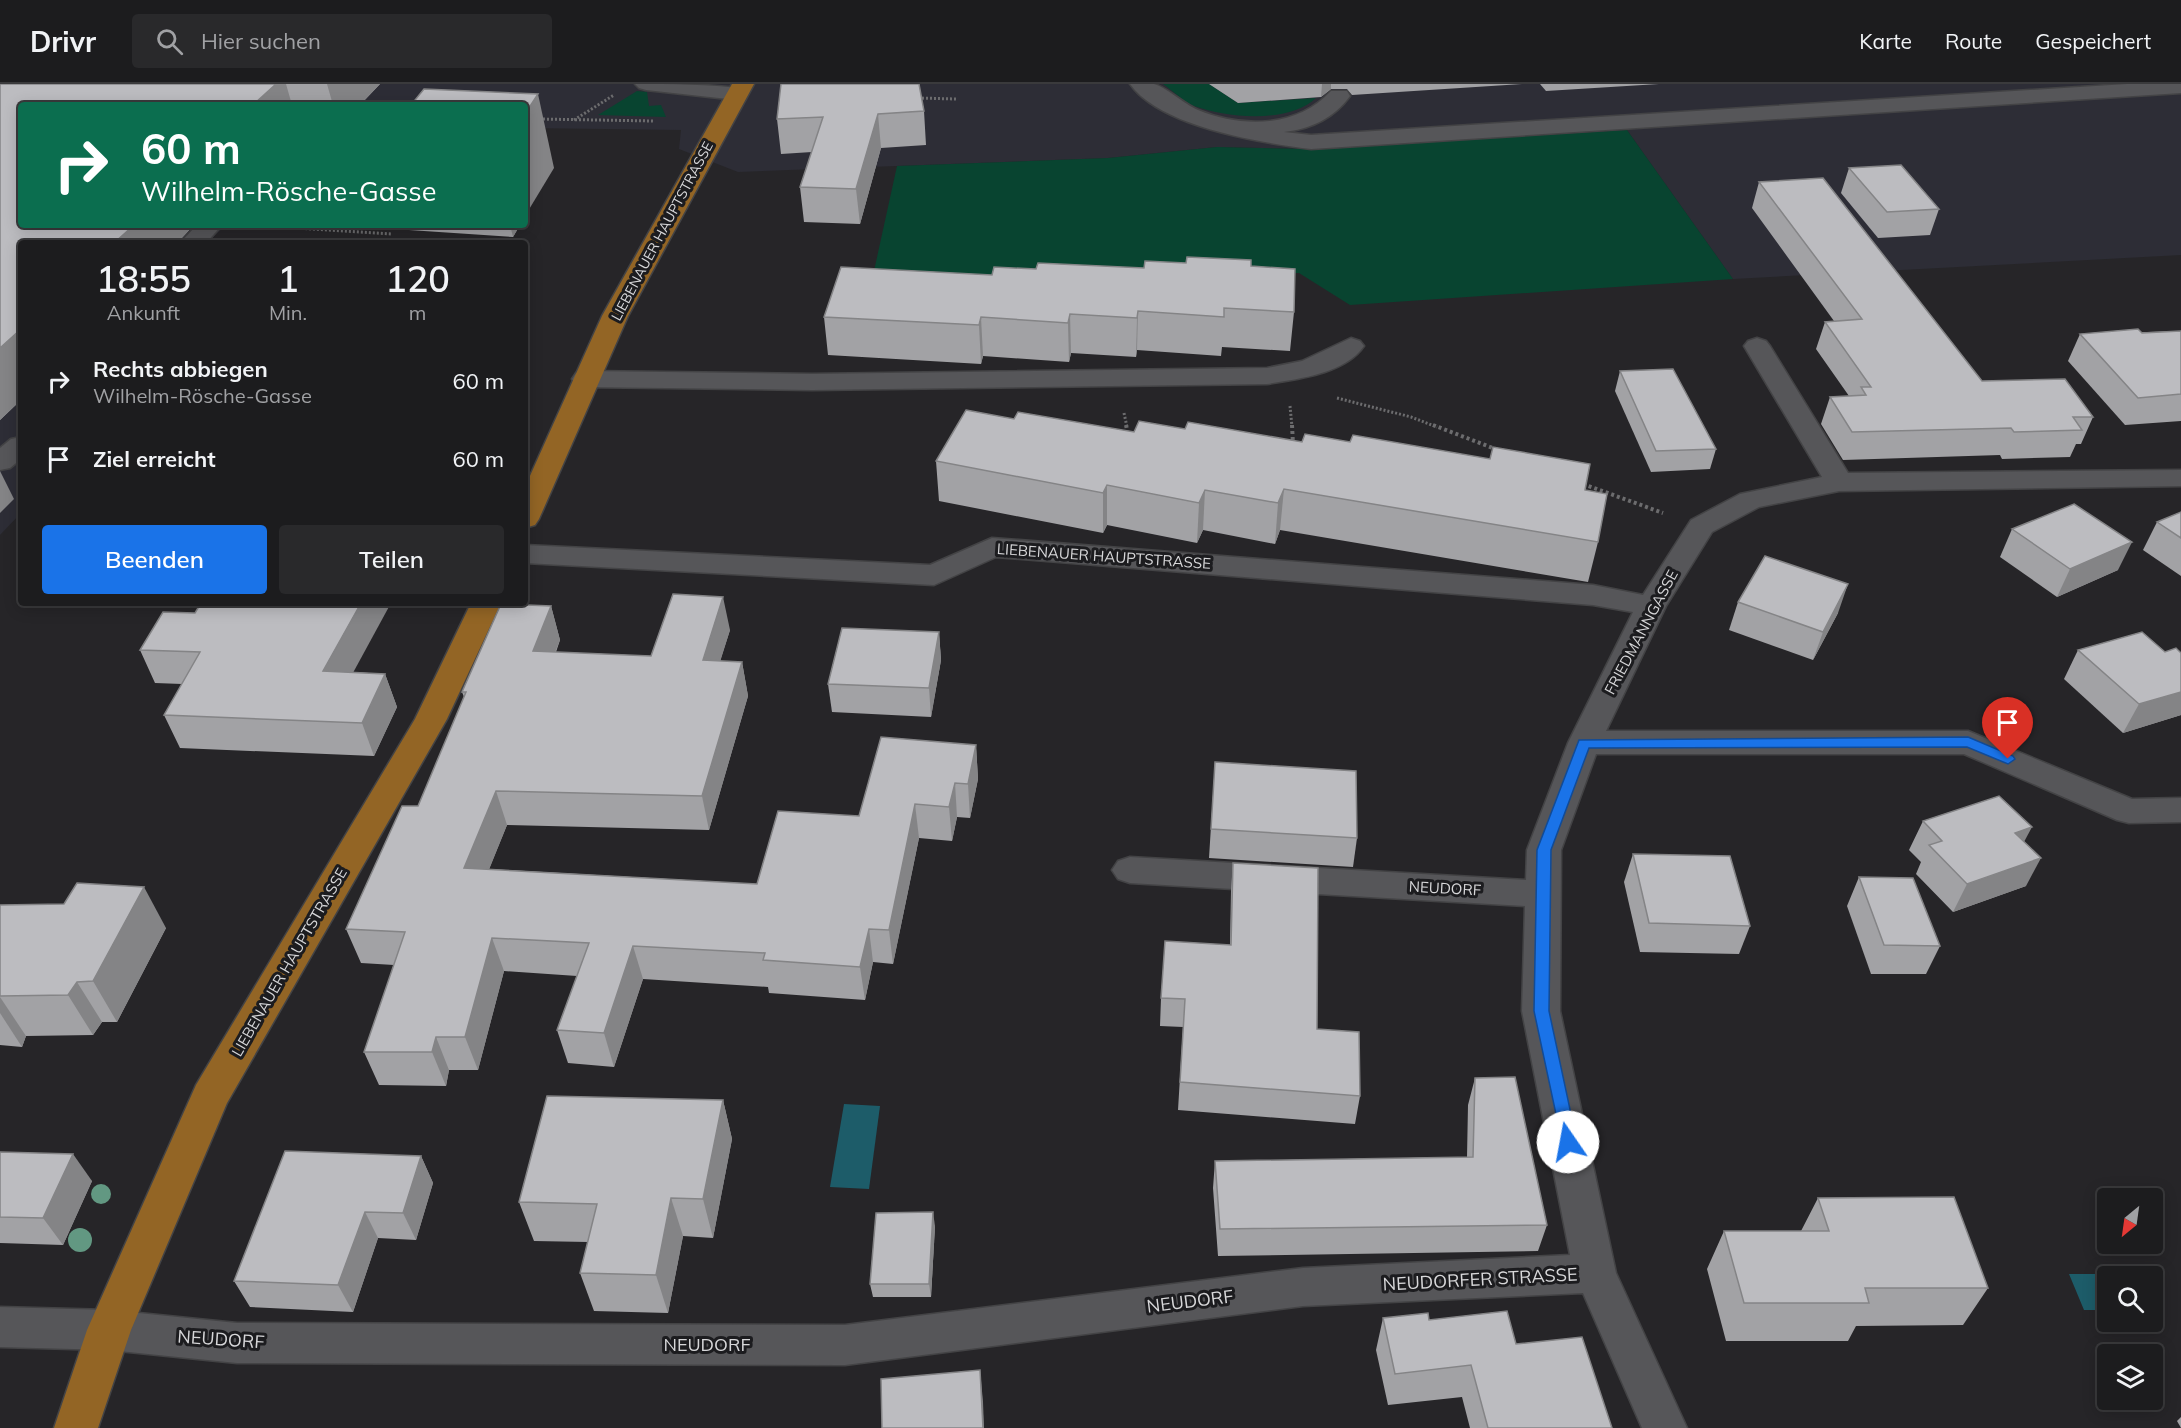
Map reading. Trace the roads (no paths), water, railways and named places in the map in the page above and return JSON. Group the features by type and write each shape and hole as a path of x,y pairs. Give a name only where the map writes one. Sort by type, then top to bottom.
{"main road":[{"name":"LIEBENAUER HAUPTSTRASSE","path":"528,512 585,379 615,316 740,89"},
{"name":"LIEBENAUER HAUPTSTRASSE","path":"76,1428 109,1330 210,1097 431,720 485,606"}],"street":[{"path":"646,84 740,89"},
{"path":"1141,84 1175,107 1209,122 1258,136 1311,142 2181,87"},
{"path":"1873,84 1893,105"},
{"path":"1209,122 1251,128 1296,123 1323,112 1339,96"},
{"path":"195,240 207,228"},
{"path":"585,379 812,382 1278,380 1329,362 1351,346"},
{"path":"1757,346 1839,482 2181,478"},
{"path":"0,462 18,447"},
{"name":"FRIEDMANNGASSE","path":"1584,744 1652,606 1701,526 1750,500 1839,482"},
{"name":"LIEBENAUER HAUPTSTRASSE","path":"528,554 934,575 992,547 1593,595 1652,606"},
{"path":"1595,1273 1541,1011 1544,850 1584,744 1968,742 2130,811 2181,810"},
{"name":"NEUDORF","path":"1130,870 1544,894"},
{"name":"NEUDORFER STRASSE","path":"1303,1287 1595,1273 1665,1428"},
{"name":"NEUDORF","path":"109,1330 237,1342 846,1345 1303,1287"},
{"path":"0,1327 109,1330"}],"water":[{"path":"844,1104 880,1106 869,1189 830,1187"},
{"path":"2069,1274 2097,1274 2097,1310 2084,1310"}]}
